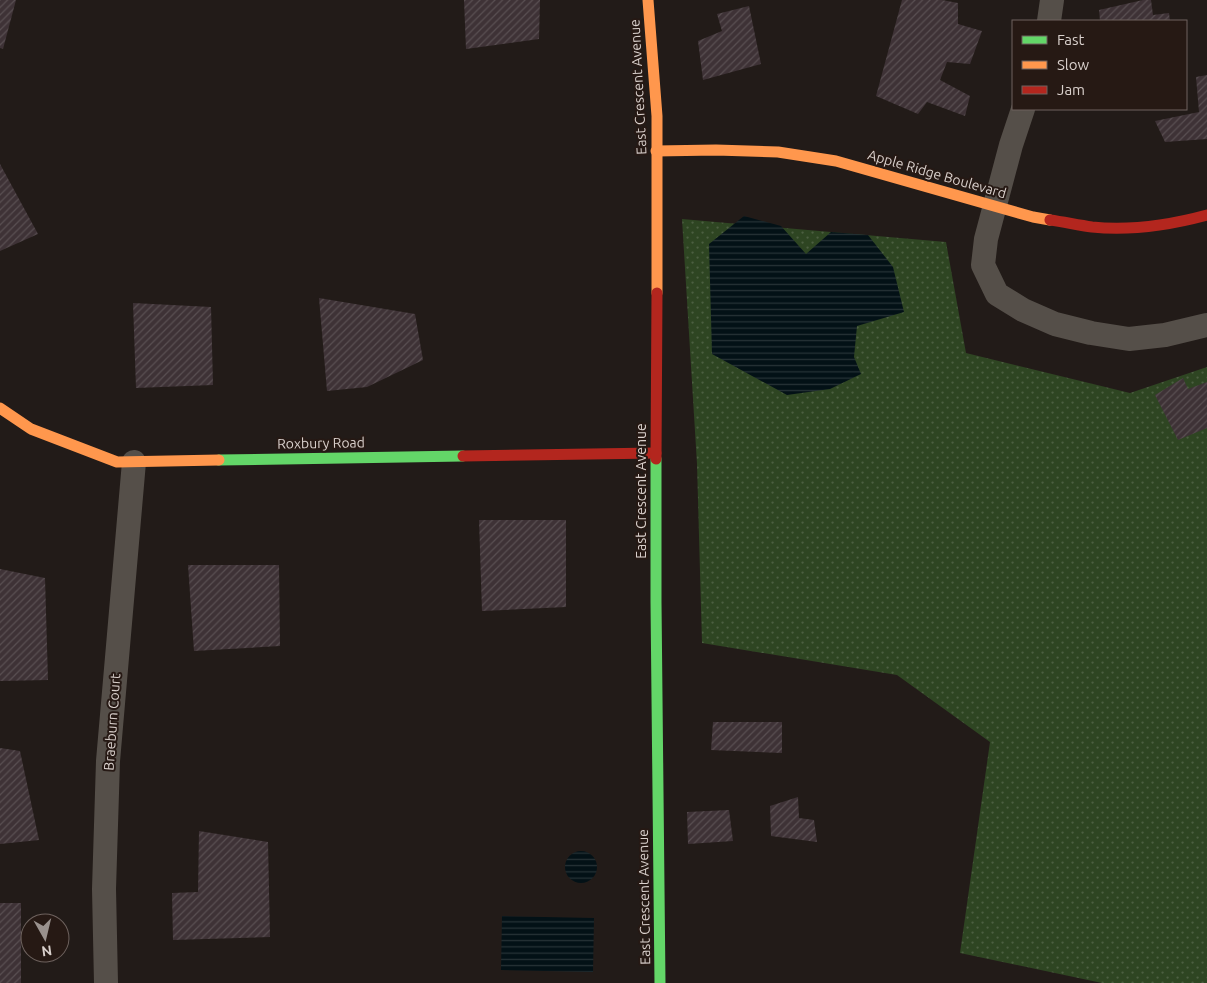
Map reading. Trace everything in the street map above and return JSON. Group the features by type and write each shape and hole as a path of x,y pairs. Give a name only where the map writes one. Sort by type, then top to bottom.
{"street":[{"name":"East Crescent Avenue","path":"648,0 657,116 656,602 660,983"},
{"path":"1049,20 1052,0"},
{"path":"1023,110 1011,145 986,240 982,265 997,294 1022,310 1054,324 1091,334 1129,339 1165,335 1207,325"},
{"name":"Apple Ridge Boulevard","path":"656,151 778,152 836,161 1033,217 1093,227 1145,227 1207,215"},
{"name":"Roxbury Road","path":"0,408 31,429 117,462 656,453"},
{"name":"Braeburn Court","path":"106,983 104,889 108,761 134,462"}],"green space":[{"path":"682,219 946,242 966,353 1130,393 1207,367 1207,983 1102,983 960,953 990,742 897,675 702,643 697,464"}],"shaded area":[{"path":"744,216 781,226 806,254 831,232 868,235 893,267 904,312 857,326 854,357 861,374 830,389 787,395 712,354 709,244"},
{"path":"581,851 593,855 597,867 593,879 581,883 569,879 565,867 569,855"},
{"path":"502,916 594,918 593,972 501,970"}],"building":[{"path":"0,0 16,0 3,49 0,48"},
{"path":"464,0 540,0 539,39 466,49"},
{"path":"902,0 942,0 958,3 958,24 982,31 970,64 947,62 940,80 970,96 965,116 927,102 918,114 876,96"},
{"path":"1143,0 1151,0 1153,15 1169,13 1170,20 1100,20 1099,10"},
{"path":"749,6 761,64 703,80 698,41 722,31 717,14"},
{"path":"1207,75 1207,139 1165,142 1155,121 1199,112 1196,77"},
{"path":"0,164 38,234 0,251"},
{"path":"319,298 415,314 423,360 367,387 327,391"},
{"path":"133,303 211,307 213,385 136,388"},
{"path":"1183,378 1188,389 1207,382 1207,428 1178,440 1155,395"},
{"path":"479,520 566,520 566,607 482,611"},
{"path":"188,565 279,565 280,646 194,651"},
{"path":"0,569 45,578 48,680 0,681"},
{"path":"713,722 782,722 782,753 711,750"},
{"path":"0,748 20,751 39,840 0,844"},
{"path":"798,797 799,818 814,820 817,842 771,836 770,806"},
{"path":"729,810 733,841 688,844 687,812"},
{"path":"199,831 268,842 270,937 173,940 172,893 198,892"},
{"path":"0,903 21,903 21,983 0,983"}],"traffic: fast":[{"path":"219,460 463,456"},
{"path":"656,459 660,983"}],"traffic: slow":[{"path":"648,0 657,116 657,293"},
{"path":"656,151 778,152 836,161 1033,217 1050,220"},
{"path":"0,408 31,429 117,462 219,460"}],"traffic: jam":[{"path":"1050,220 1092,227 1135,228 1179,222 1207,215"},
{"path":"656,459 657,293"},
{"path":"463,456 656,453"}]}
